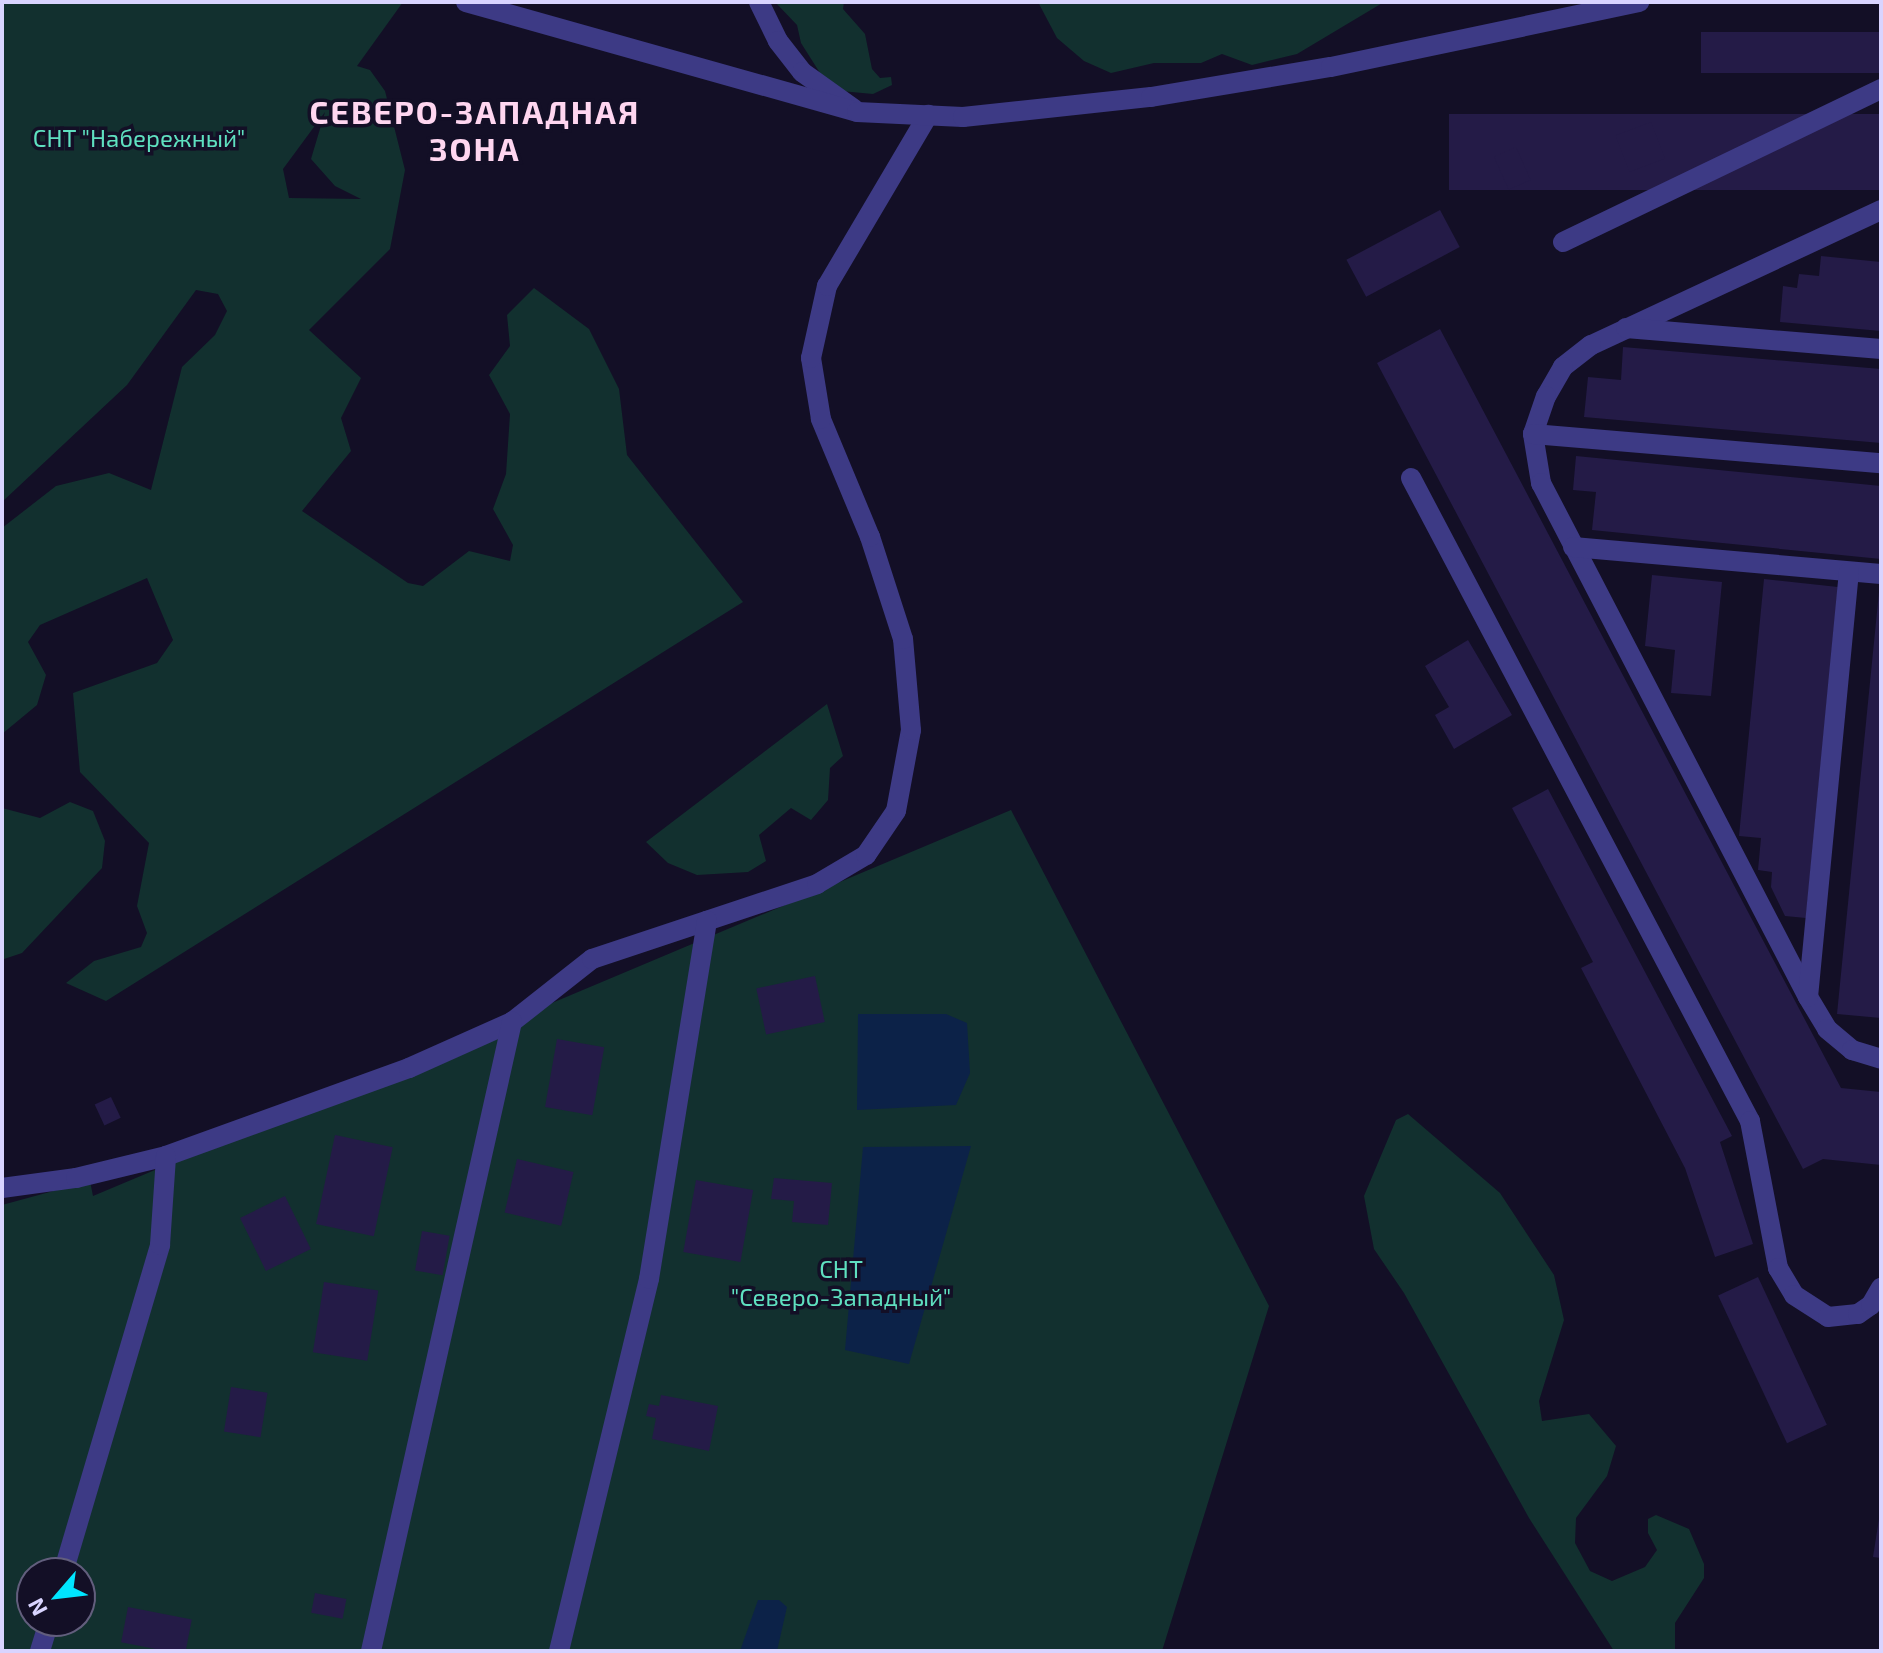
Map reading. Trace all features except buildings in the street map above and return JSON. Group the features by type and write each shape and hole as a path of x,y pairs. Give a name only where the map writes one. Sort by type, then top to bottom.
{"street":[{"path":"466,2 857,112 963,117 1151,97 1346,64 1639,2"},
{"path":"759,2 778,41 802,72 857,112"},
{"path":"1563,242 1881,89"},
{"path":"2,1188 76,1178 166,1156 409,1068 512,1022 592,959 817,884 866,855 896,811 911,730 903,639 870,537 821,419 811,358 827,286 928,115"},
{"path":"1881,210 1591,345 1563,367 1546,396 1533,434 1541,483 1808,997 1827,1029 1844,1043 1881,1059"},
{"path":"1625,328 1881,349"},
{"path":"1533,434 1881,463"},
{"path":"1411,478 1750,1121 1778,1268 1794,1295 1828,1317 1858,1314 1881,1288"},
{"path":"1573,547 1881,574"},
{"path":"1808,997 1849,572"},
{"path":"559,1651 649,1279 707,921"},
{"path":"371,1651 512,1022"},
{"path":"68,1557 160,1245 166,1156"}],"green space":[{"name":"СНТ \"Набережный\"","path":"2,2 403,2 357,66 370,70 385,91 405,170 390,249 309,330 361,378 341,418 351,451 302,511 408,583 423,586 469,551 510,561 513,545 493,509 506,474 510,414 489,375 510,346 507,315 534,288 589,329 619,389 627,455 743,602 106,1001 66,983 94,961 141,947 147,933 137,906 149,843 80,772 73,693 157,663 173,640 147,578 40,625 28,642 46,675 37,705 2,734 2,528 56,486 109,473 151,490 182,367 215,335 227,311 218,294 196,290 127,385 2,502","holes":["325,112 311,159 335,186 361,199 289,198 283,169"]},
{"path":"775,2 844,2 843,9 865,34 872,69 880,78 891,77 892,85 873,94 841,91 820,73 801,43 797,25"},
{"path":"1038,2 1384,2 1297,54 1252,65 1222,54 1201,63 1154,63 1111,73 1084,61 1057,38"},
{"path":"827,704 843,756 830,768 828,800 811,820 791,808 759,835 766,861 748,872 697,875 668,863 646,842"},
{"path":"70,802 93,811 105,841 102,868 22,953 4,959 2,808 40,818"},
{"name":"СНТ \"Северо-Западный\"","path":"1011,810 1269,1306 1162,1651 2,1651 2,1205 90,1181 93,1196"},
{"path":"1408,1114 1500,1193 1554,1275 1564,1320 1539,1401 1542,1421 1589,1414 1616,1446 1607,1476 1576,1518 1575,1543 1590,1571 1612,1581 1645,1567 1657,1550 1648,1533 1648,1519 1656,1515 1689,1529 1704,1564 1704,1578 1675,1623 1675,1651 1614,1651 1529,1518 1404,1293 1374,1249 1364,1196 1396,1120"}],"water":[{"path":"858,1014 946,1014 967,1023 970,1073 956,1105 857,1110"},
{"path":"971,1146 909,1364 845,1350 863,1147"},
{"path":"758,1600 779,1600 787,1607 777,1651 740,1651"}],"district":[{"name":"СЕВЕРО-ЗАПАДНАЯ ЗОНА","path":"475,130"}]}
